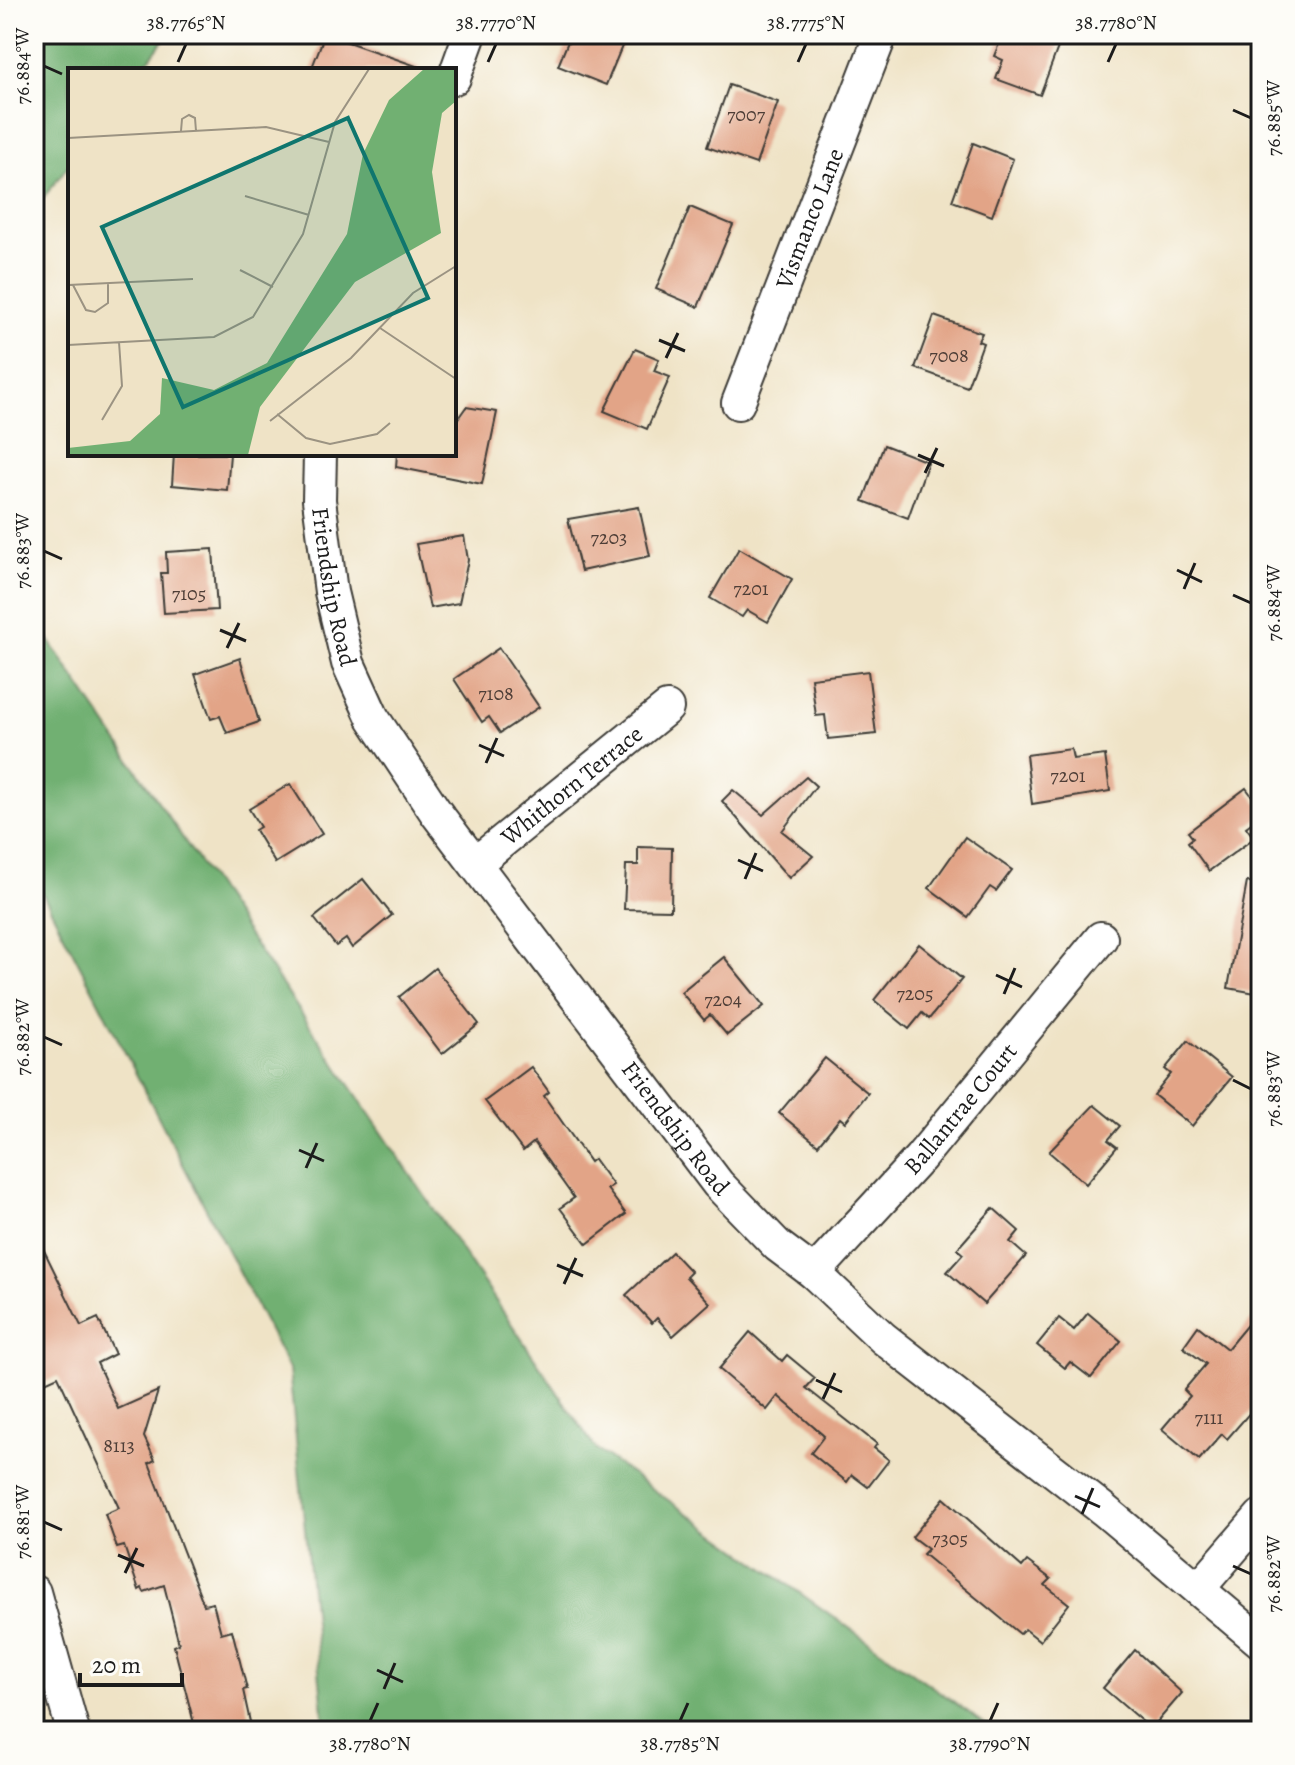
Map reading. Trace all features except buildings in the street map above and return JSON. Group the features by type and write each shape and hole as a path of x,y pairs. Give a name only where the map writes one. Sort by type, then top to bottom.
{"street":[{"path":"456,72 470,34"},
{"name":"Vismanco Lane","path":"738,403 881,34"},
{"name":"Friendship Road","path":"320,456 323,544 348,663 373,718 402,765 718,1184 778,1246 814,1273 921,1369 1085,1495 1261,1642"},
{"name":"Whithorn Terrace","path":"477,862 667,708"},
{"name":"Ballantrae Court","path":"814,1273 920,1158 1101,938"},
{"path":"1198,1589 1261,1516"},
{"path":"34,1592 73,1731"}],"green space":[{"path":"34,34 168,34 142,68 68,68 68,166 34,210"},
{"path":"34,584 36,621 596,1449 995,1731 325,1731 289,1369 34,877"}]}
